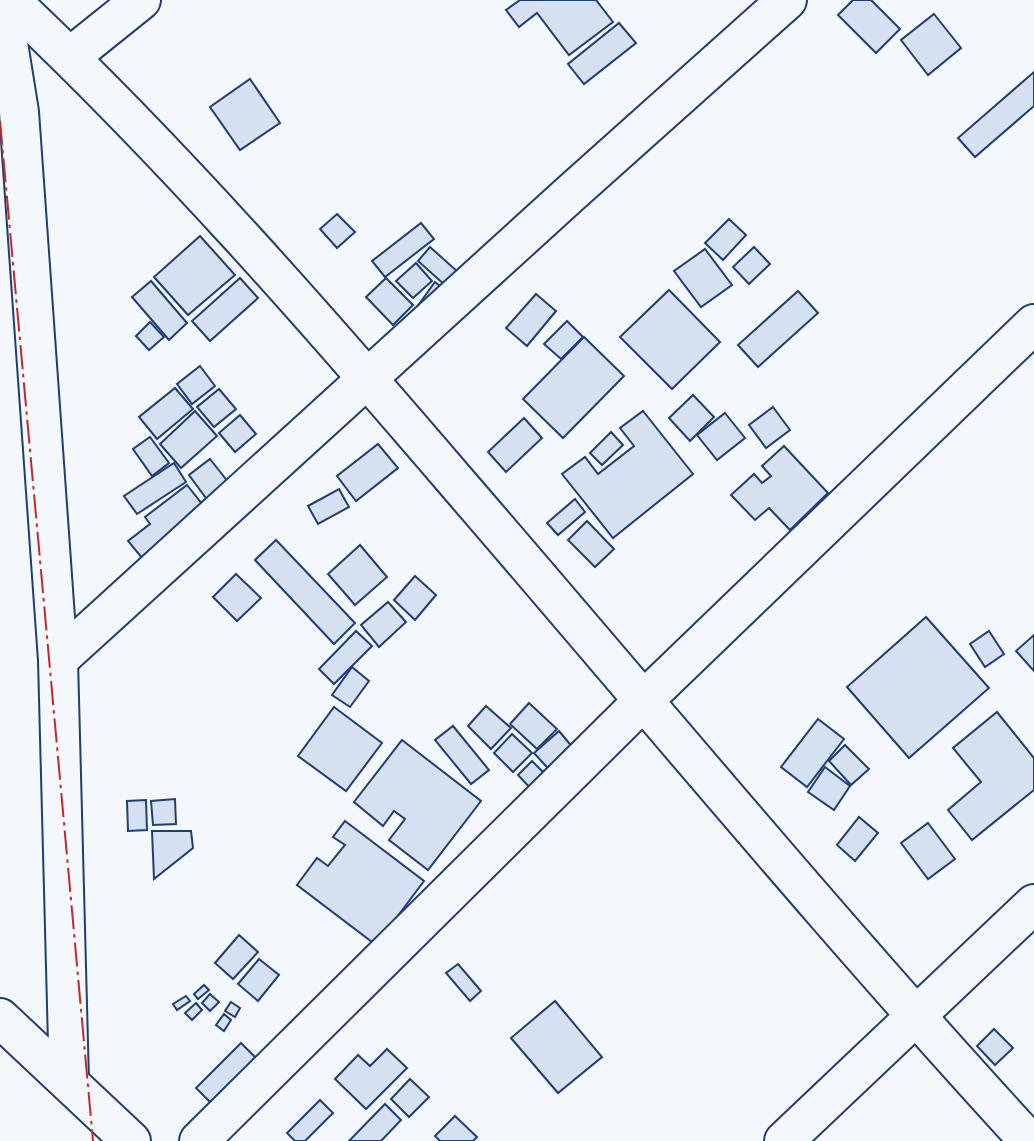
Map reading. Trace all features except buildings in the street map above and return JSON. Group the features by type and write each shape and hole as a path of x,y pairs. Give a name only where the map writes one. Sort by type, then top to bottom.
{"street":[{"path":"1,0 9,120 58,660 69,1082"},
{"path":"10,0 70,57 211,205 369,379 915,1018 1029,1141"},
{"path":"70,57 141,0"},
{"path":"58,660 787,0"},
{"path":"199,1141 644,700 1034,324"},
{"path":"784,1141 1034,904"},
{"path":"0,1018 131,1141"}],"power":[{"path":"0,121 93,1141"}]}
